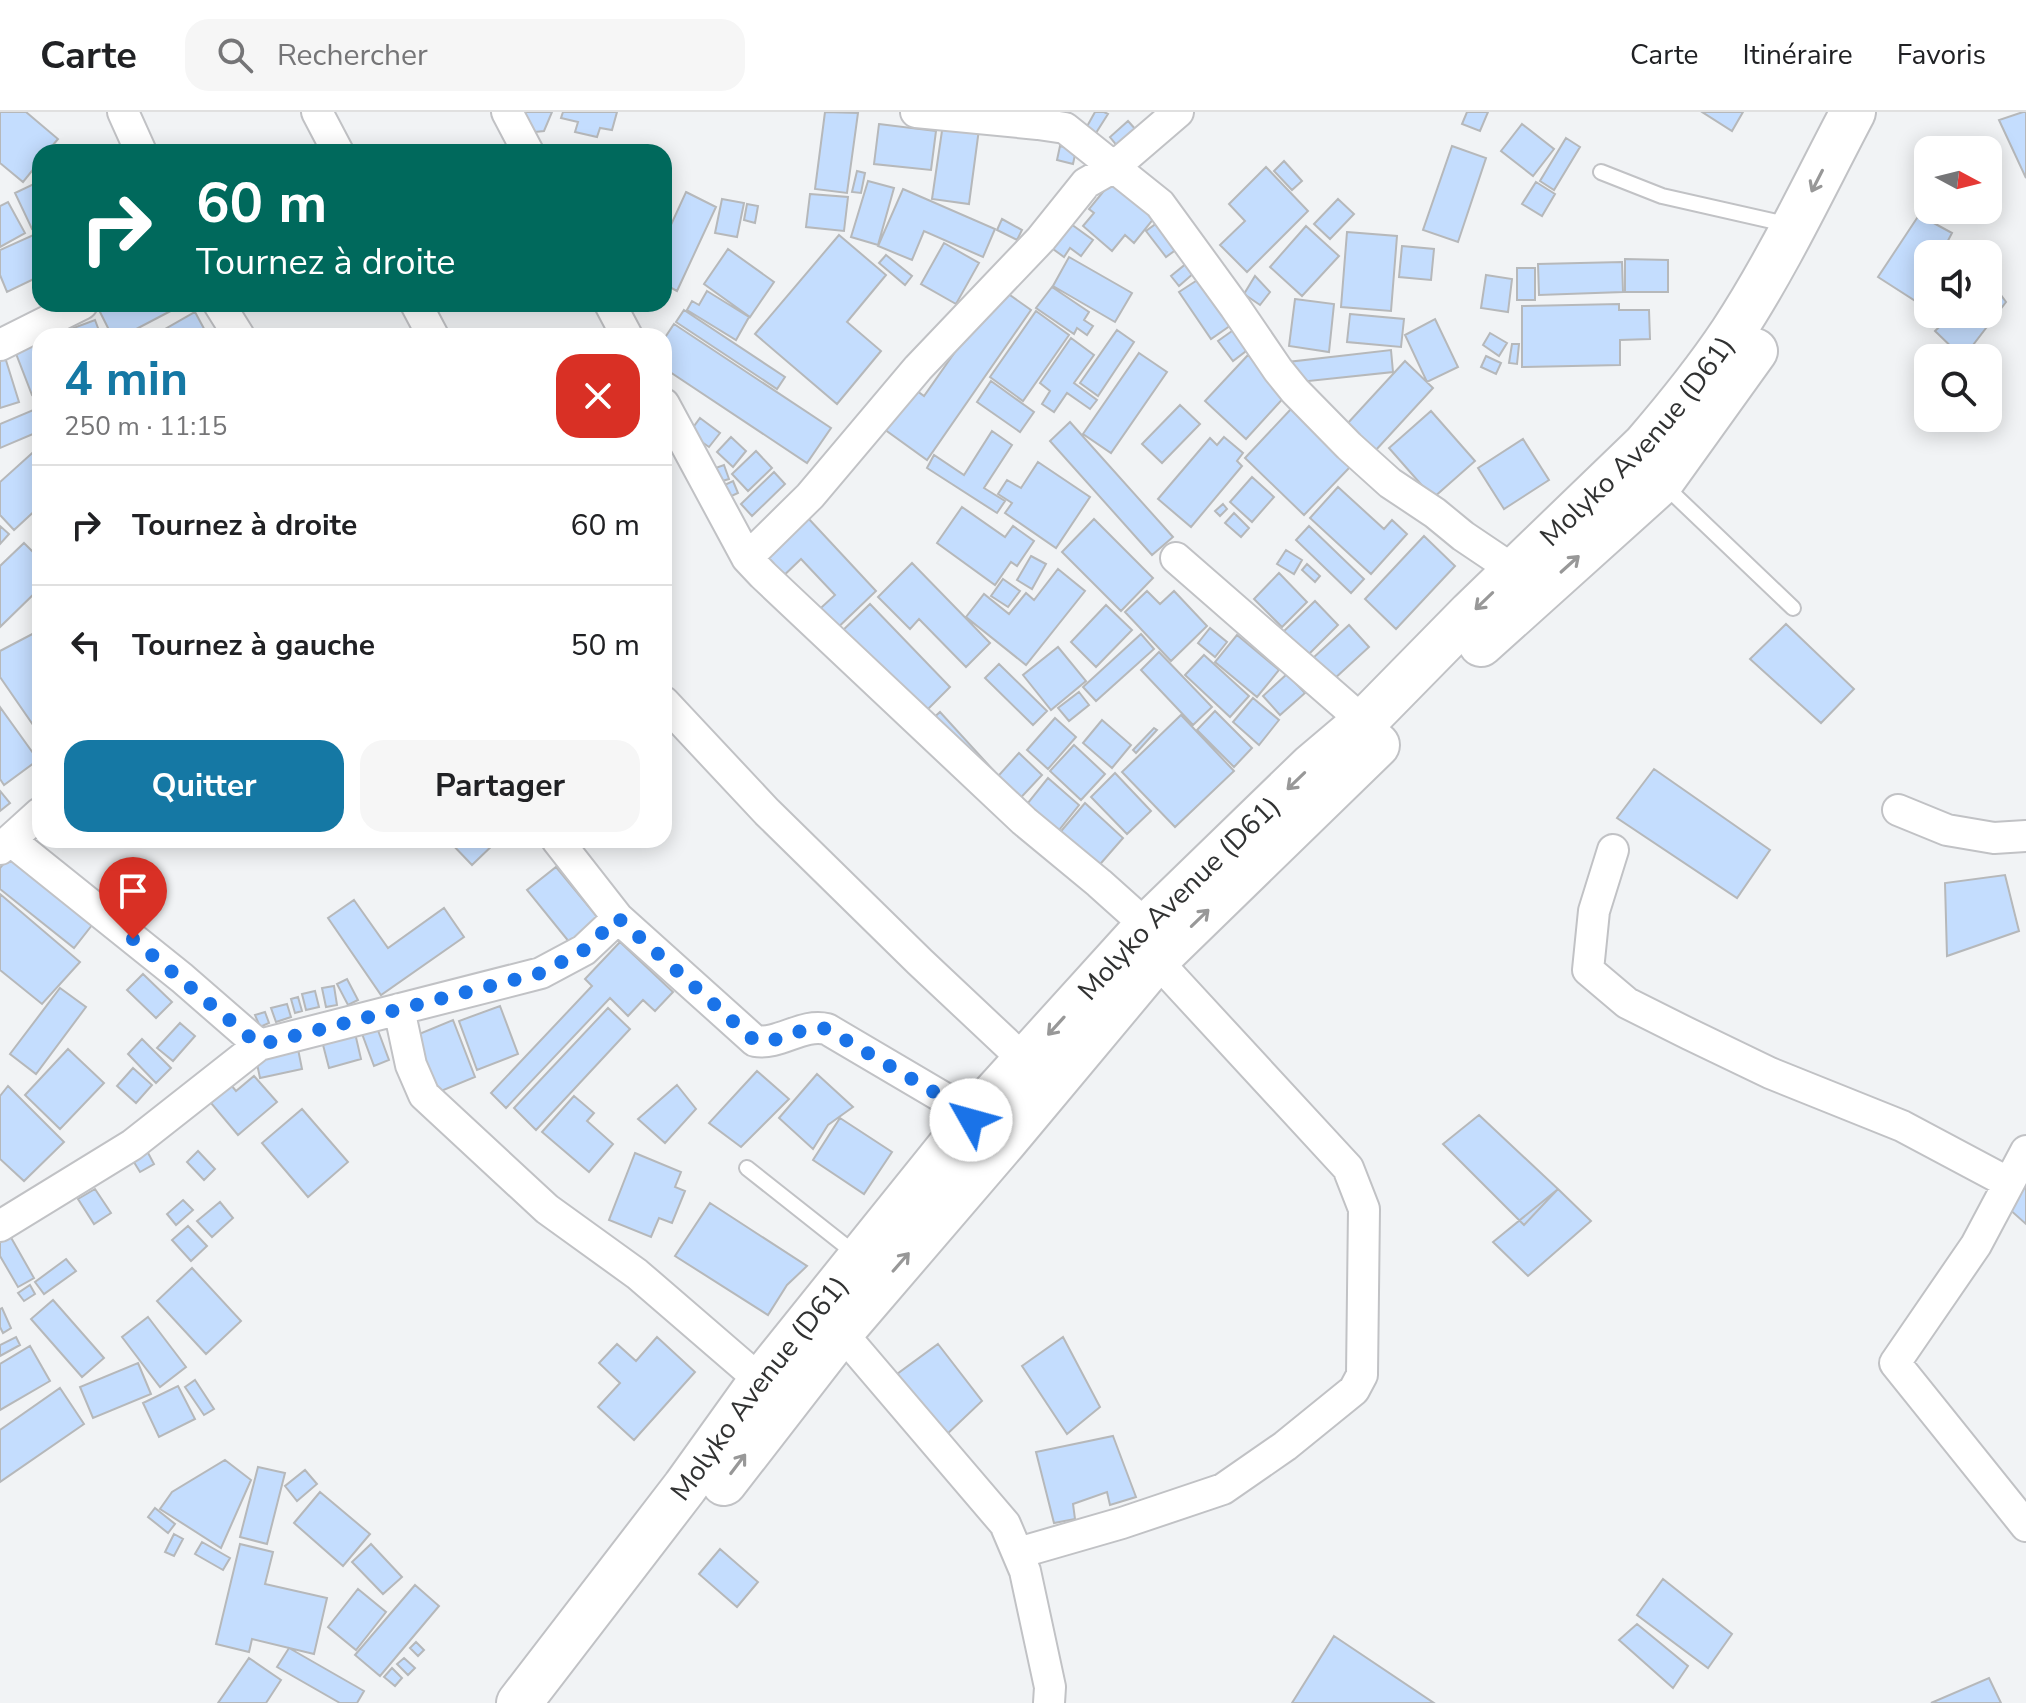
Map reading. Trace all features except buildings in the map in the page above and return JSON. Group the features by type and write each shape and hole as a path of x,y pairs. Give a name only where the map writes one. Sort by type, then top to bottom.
{"highway":[{"name":"Molyko Avenue (D61)","path":"519,1703 685,1487 761,1381 971,1120 1038,1073 1312,766 1364,722 1666,421 1733,332 1853,112"},
{"name":"Molyko Avenue (D61)","path":"1151,943 1661,482 1749,360 1819,243 1885,112"},
{"name":"Molyko Avenue (D61)","path":"553,1703 841,1332 1004,1142 1038,1073"}],"street":[{"path":"123,112 137,144"},
{"path":"317,112 334,144"},
{"path":"507,112 524,144"},
{"path":"916,112 1065,128 1160,204 1295,391 1390,483 1515,571"},
{"path":"747,558 810,496 918,368 1041,239 1086,183 1114,167 1178,112"},
{"path":"34,328 66,312"},
{"path":"0,345 32,329"},
{"path":"672,419 747,558 1024,821 1099,883 1348,1168 1364,1209 1362,1375 1354,1390 1285,1446 1223,1489 1018,1553"},
{"path":"1176,558 1364,722"},
{"path":"672,711 767,812 1038,1073"},
{"path":"1898,810 1947,830 1994,838 2026,836"},
{"path":"32,820 5,845 182,978 259,1045"},
{"path":"563,848 618,918 755,1041 766,1042 815,1027 827,1029 944,1098 971,1120"},
{"path":"1613,850 1594,911 1588,970 1605,985 1627,1003 1689,1034 1770,1073 1902,1126 2009,1183"},
{"path":"0,1226 132,1145 259,1045 541,973 584,950 618,918"},
{"path":"399,1009 411,1065 424,1095 547,1209 637,1274 761,1381"},
{"path":"2026,1151 1976,1245 1895,1363 2026,1526"},
{"path":"841,1332 1005,1524 1025,1571 1050,1687 1049,1703"}],"lane":[{"path":"1601,172 1662,196 1794,225"},
{"path":"1661,482 1793,608"},
{"path":"747,1168 860,1257"}],"route":[{"path":"133,939 259,1045 541,973 584,950 618,918 755,1041 766,1042 815,1027 827,1029 944,1098 971,1120"}]}
